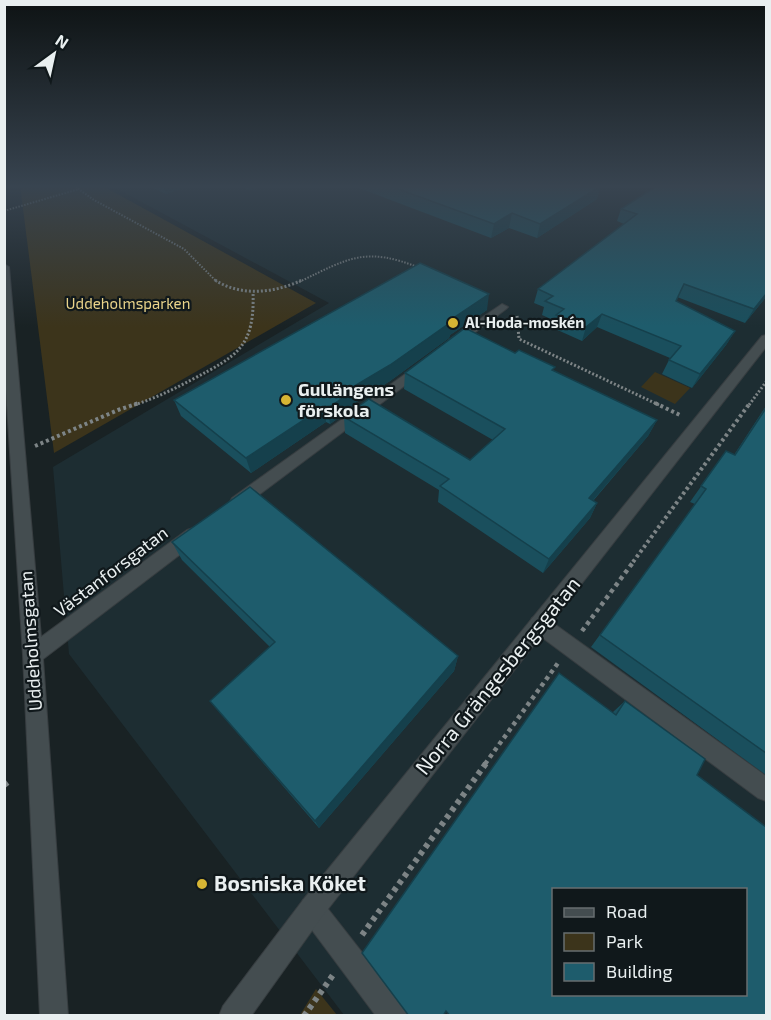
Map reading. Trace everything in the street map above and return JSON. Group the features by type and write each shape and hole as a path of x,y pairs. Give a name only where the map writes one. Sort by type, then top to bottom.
{"street":[{"name":"Uddeholmsgatan","path":"4,267 8,391 17,454 33,655 54,1016"},
{"path":"224,513 502,307"},
{"name":"Norra Grängesbergsgatan","path":"233,1016 312,909 699,424 764,347"},
{"name":"Västanforsgatan","path":"33,655 205,527"},
{"path":"539,624 766,790"},
{"path":"312,909 394,1016"}],"path":[{"path":"154,233 184,249 213,279 225,286 252,292 284,289 340,262 361,255 398,259 429,273"},
{"path":"17,454 118,410 157,398 231,359 241,349 255,315 252,292"},
{"path":"502,307 516,314 519,339 699,424"},
{"path":"304,1016 570,646 766,382"}],"shaded area":[{"path":"198,233 766,233 766,1015 344,1015 69,654 53,467 329,303"}],"green space":[{"name":"Uddeholmsparken","path":"26,233 188,233 316,303 54,453"},
{"path":"655,372 690,388 675,404 641,387"},
{"path":"316,989 337,1015 300,1015"}],"building":[{"path":"612,233 766,233 766,294 754,309 684,284 676,301 735,331 700,374 669,360 681,346 602,314 586,327 556,315 564,309 545,301 553,296 538,289"},
{"path":"420,263 489,294 390,365 351,388 354,390 328,408 325,406 246,458 174,400"},
{"path":"465,328 515,353 519,350 555,367 552,370 657,420 589,498 597,503 549,559 440,486 449,479 344,417 369,399 470,460 505,429 405,373"},
{"path":"766,408 766,753 600,635 706,489 701,486 726,451 735,455"},
{"path":"250,487 458,656 315,821 210,701 275,642 172,542"},
{"path":"559,673 616,715 625,701 705,759 697,775 766,827 766,1016 450,1016 446,1011 443,1016 409,1016 362,953"}],"place":[{"name":"Al-Hoda-moskén","path":"453,323"},
{"name":"Gullängens förskola","path":"286,400"},
{"name":"Bosniska Köket","path":"202,884"}]}
